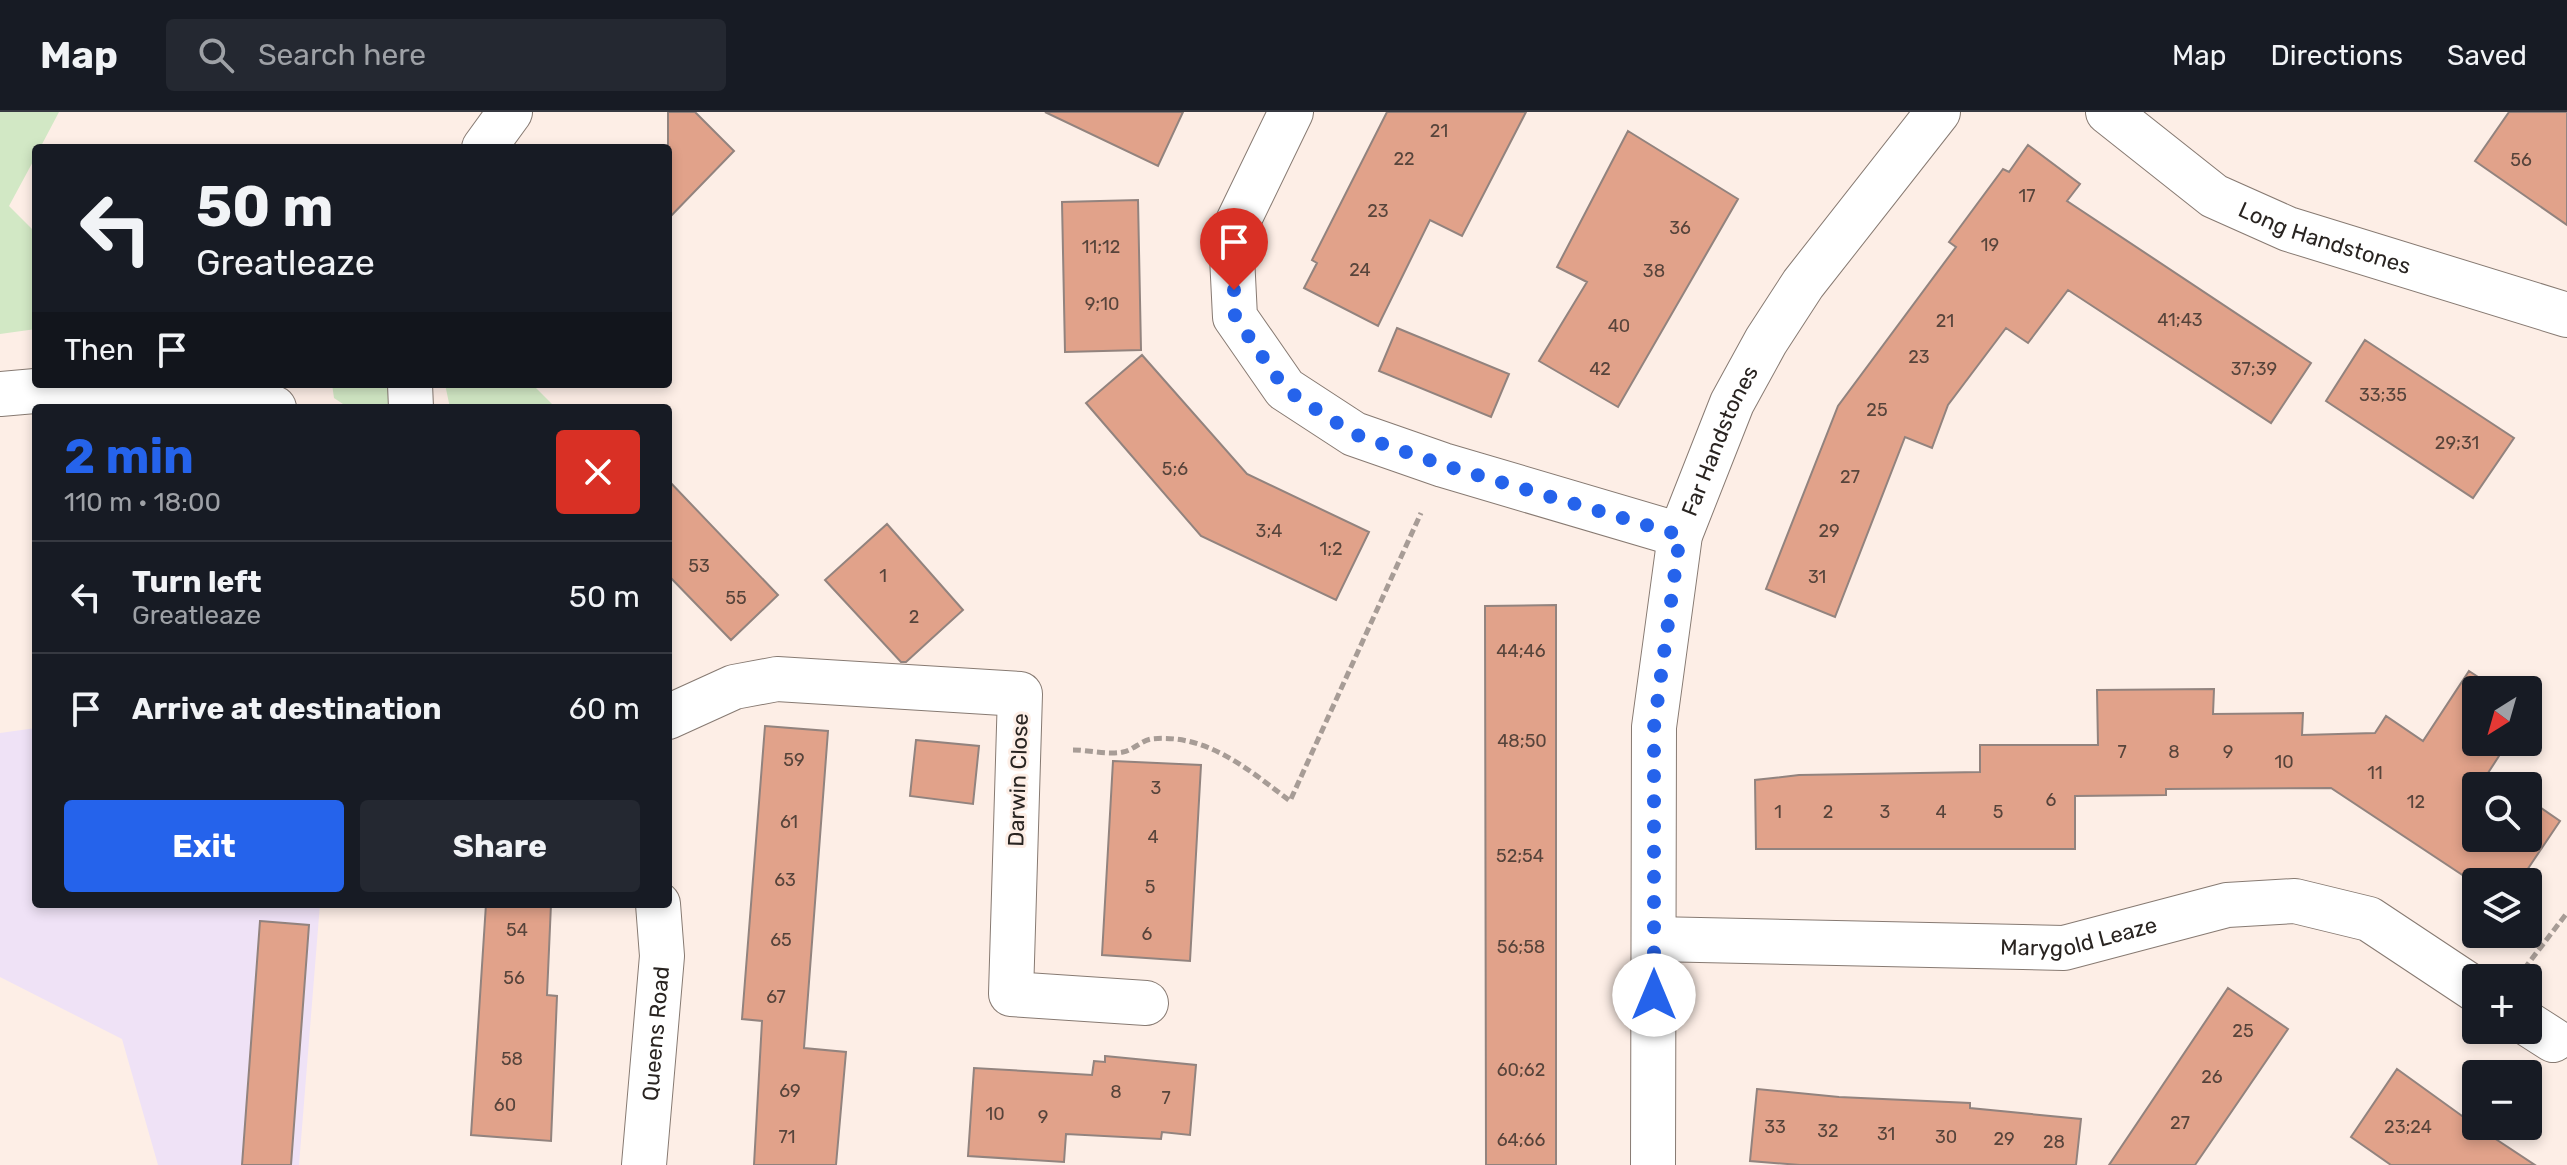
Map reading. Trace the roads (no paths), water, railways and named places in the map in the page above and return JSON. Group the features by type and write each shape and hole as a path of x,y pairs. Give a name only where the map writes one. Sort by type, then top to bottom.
{"street":[{"path":"487,144 510,112"},
{"path":"1291,112 1231,236 1235,317 1285,389 1354,434 1443,465 1680,535"},
{"name":"Far Handstones","path":"1653,1165 1654,727 1680,535 1732,403 1766,341 1803,284 1938,112"},
{"name":"Long Handstones","path":"2108,112 2214,196 2288,229 2567,315"},
{"path":"0,394 69,388"},
{"path":"150,388 259,395"},
{"name":"Darwin Close","path":"672,715 734,687 777,679 1020,694 1011,994 1146,1003"},
{"name":"Marygold Leaze","path":"1654,939 2064,948 2227,905 2295,901 2369,919 2462,981"},
{"name":"Queens Road","path":"644,1165 662,956 658,908"}]}
